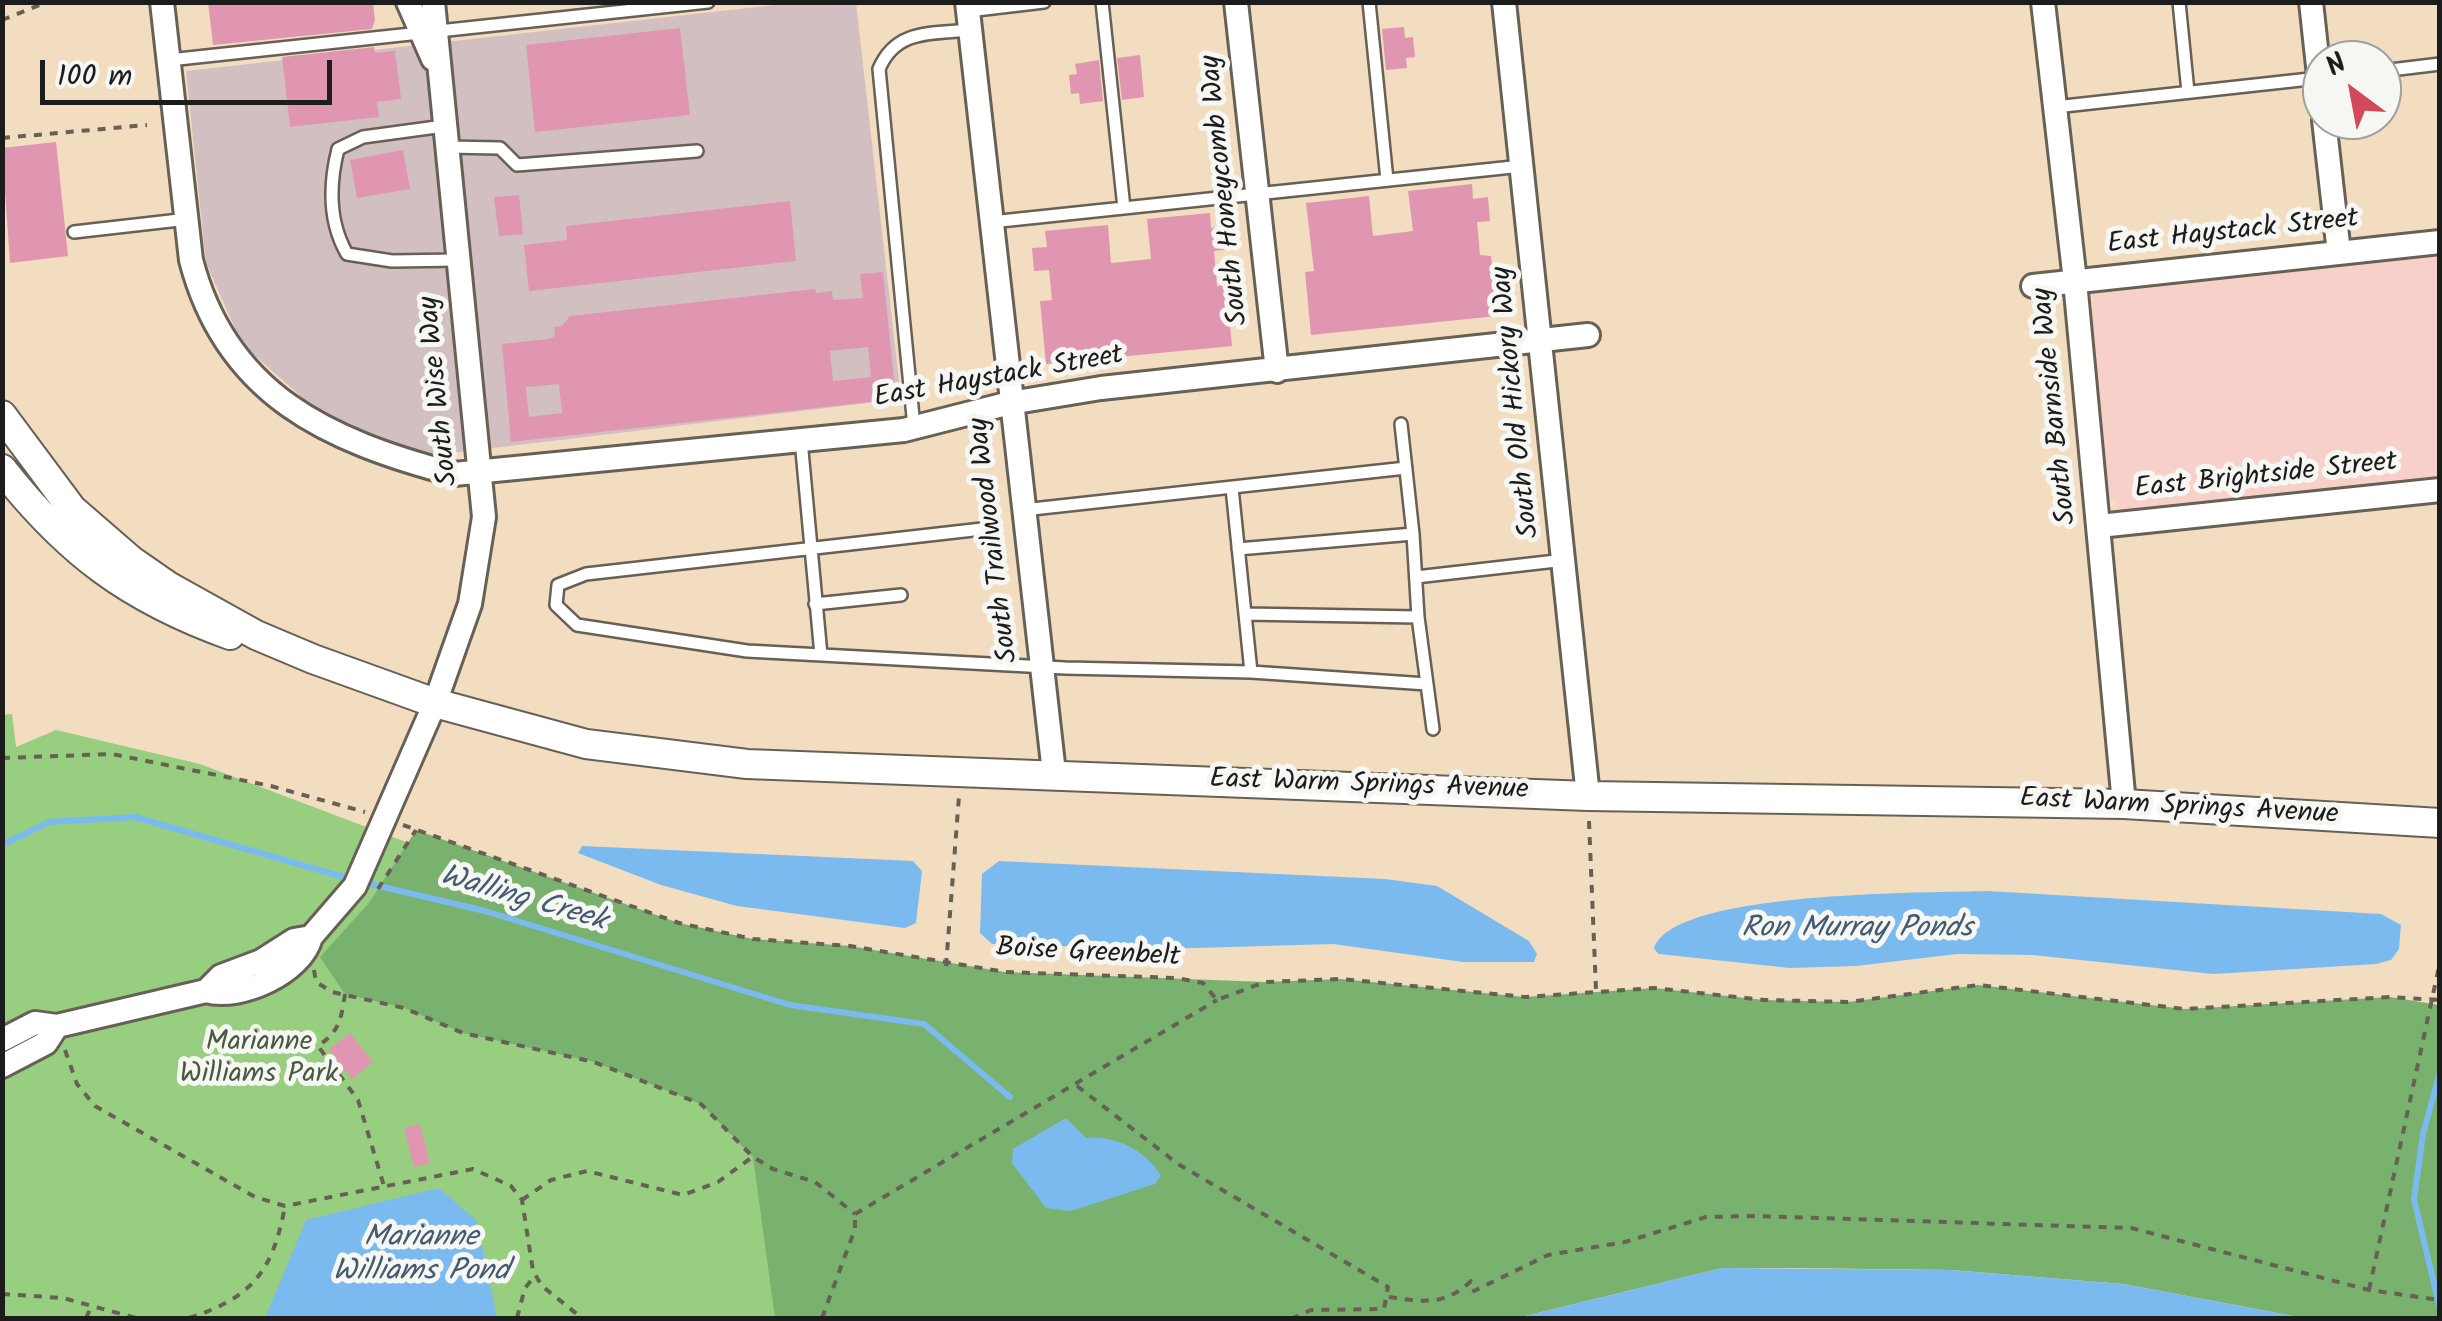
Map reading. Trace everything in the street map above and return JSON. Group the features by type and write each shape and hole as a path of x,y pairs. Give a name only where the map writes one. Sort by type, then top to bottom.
{"street":[{"name":"East Haystack Street","path":"162,2 191,260 210,318 244,371 268,394 321,425 415,464 454,474 914,427 1010,403 1100,388 1588,335"},
{"name":"South Wise Way","path":"315,947 355,886 384,828 470,604 481,552 479,471 438,67 428,32 408,2"},
{"name":"South Wise Way","path":"428,32 433,2"},
{"name":"South Honeycomb Way","path":"1236,2 1277,371"},
{"name":"South Old Hickory Way","path":"1504,2 1588,796"},
{"name":"South Barnside Way","path":"2042,2 2075,282 2124,804"},
{"path":"2311,2 2316,40"},
{"name":"South Trailwood Way","path":"969,14 1054,773"},
{"path":"2326,140 2339,253"},
{"name":"East Haystack Street","path":"2033,286 2440,242"},
{"name":"East Warm Springs Avenue","path":"2,415 72,509 132,562 256,635 313,660"},
{"name":"East Warm Springs Avenue","path":"2,469 74,551 146,601 257,645 435,702 586,744 747,764 1588,796 2124,804 2440,823"},
{"name":"East Brightside Street","path":"2099,526 2440,490"},
{"path":"2,1040 35,1024 56,1026 206,990 221,976 261,962 294,940 315,947"},
{"path":"2,1066 46,1043 56,1026"}],"lane":[{"path":"169,60 708,2"},
{"path":"914,427 878,68 887,49 904,37 969,14 1044,2"},
{"path":"1102,2 1124,208"},
{"path":"1369,2 1386,180"},
{"path":"2178,2 2188,92"},
{"path":"2402,68 2440,64"},
{"path":"2055,107 2302,79"},
{"path":"458,260 392,260 347,254 336,236 329,182 338,148 363,137 445,137 500,148 517,165 697,151"},
{"path":"991,222 1522,166"},
{"path":"74,232 188,219"},
{"path":"1402,424 1418,616 1433,728"},
{"path":"801,440 821,655"},
{"path":"1023,510 1406,468"},
{"path":"1232,488 1251,672"},
{"path":"982,529 586,574 558,584 554,593 556,605 577,625 746,651 1251,672 1427,684"},
{"path":"1238,549 1413,534"},
{"path":"1416,577 1565,560"},
{"path":"814,604 901,595"},
{"path":"1245,614 1418,616"}],"path":[{"path":"4,10 5,19 47,2"},
{"path":"2,138 147,125"},
{"path":"2,758 112,754 271,786 363,812"},
{"path":"946,966 960,770"},
{"path":"1588,796 1596,990"},
{"name":"Boise Greenbelt","path":"406,845 414,829 679,923 752,938 850,946 946,966 1004,972 1176,978 1203,983 1217,1000"},
{"path":"315,947 316,982 345,994 404,1008 463,1033 594,1062 701,1104 752,1157 773,1169 815,1182 855,1214 856,1229 822,1318"},
{"path":"2369,1290 2440,962"},
{"path":"855,1214 1217,1000 1264,982 1341,979 1525,997 1596,990 1696,990 1764,1000 1848,1002 1978,986 2185,1009 2390,997 2440,1000"},
{"path":"345,994 341,1024 318,1046 367,1118 384,1186"},
{"path":"65,1050 77,1084 94,1106 254,1196 284,1206 473,1168 511,1186 522,1200 525,1242 535,1275 542,1286 582,1318"},
{"path":"1077,1086 1178,1164 1388,1287 1384,1309 1310,1310 1293,1318"},
{"path":"522,1200 552,1180 587,1171 683,1195 718,1182 752,1157"},
{"path":"189,1318 219,1309 261,1279 278,1241 284,1206"},
{"path":"1389,1298 1433,1304 1460,1292 1471,1281 1474,1290 1548,1256 1625,1242 1706,1217 1756,1216 2131,1228 2369,1290 2440,1300"},
{"path":"518,1318 525,1288 535,1275"},
{"path":"2,1294 93,1303 136,1318"},
{"path":"86,1318 93,1303"}],"shaded area":[{"path":"793,3 856,3 901,399 410,458 315,409 242,344 206,263 186,71"},
{"path":"2439,256 2439,477 2117,512 2116,500 2103,501 2083,308 2093,307 2092,294"}],"green space":[{"name":"Marianne Williams Park","path":"12,714 16,747 56,730 200,764 472,867 1460,1318 3,1318 2,715"},
{"path":"416,830 679,923 753,939 850,946 1005,972 1265,982 1341,979 1525,997 1654,988 1764,1000 1848,1002 1978,985 2185,1009 2390,997 2439,1005 2439,1318 2304,1318 2123,1284 1951,1270 1722,1268 1517,1318 775,1318 753,1157 701,1104 594,1062 463,1033 404,1008 345,994 320,957 369,903"}],"water":[{"path":"582,846 913,861 922,871 916,923 905,928 737,906 661,885 578,853"},
{"path":"999,861 1385,879 1437,886 1529,941 1537,954 1534,962 1463,962 1333,944 1160,949 992,944 980,933 982,874"},
{"name":"Ron Murray Ponds","path":"1987,891 2381,914 2401,925 2399,949 2391,960 2376,964 2213,974 2033,955 1957,954 1856,966 1790,968 1659,954 1654,949 1671,930 1705,915 1752,905 1862,895"},
{"path":"1066,1118 1086,1138 1107,1139 1139,1152 1161,1176 1155,1184 1071,1211 1046,1208 1012,1163 1013,1149"},
{"name":"Marianne Williams Pond","path":"439,1188 477,1221 497,1318 265,1318 306,1220"},
{"path":"1722,1268 1951,1270 2123,1284 2304,1318 1517,1318"}],"building":[{"path":"208,2 373,2 375,20 372,29 213,45"},
{"path":"1404,27 1405,38 1413,37 1415,57 1406,58 1407,68 1386,70 1382,29"},
{"path":"680,28 690,115 535,132 526,45"},
{"path":"374,47 375,53 395,51 401,99 377,102 379,117 290,127 282,57"},
{"path":"1140,55 1144,97 1122,100 1117,58"},
{"path":"1099,60 1103,101 1080,104 1079,93 1071,94 1069,75 1077,74 1075,64"},
{"path":"56,142 68,256 10,263 2,148"},
{"path":"403,150 410,189 357,198 350,160"},
{"path":"1472,184 1473,199 1488,197 1490,221 1477,222 1480,255 1491,256 1497,316 1311,335 1305,272 1314,271 1306,203 1369,196 1373,236 1413,231 1408,191"},
{"path":"519,195 523,234 499,236 494,197"},
{"path":"790,201 796,261 529,291 524,245 567,240 566,226"},
{"path":"1210,213 1211,228 1228,226 1230,249 1214,251 1217,286 1226,285 1232,346 1046,364 1040,301 1052,300 1049,270 1034,271 1032,248 1047,247 1045,231 1108,225 1111,263 1151,259 1147,219"},
{"path":"883,272 896,399 511,442 502,344 548,339 555,336 554,327 562,326 570,316 815,289 816,293 832,291 833,300 863,298 860,274","holes":["868,347 871,377 833,381 830,351","559,384 562,413 529,417 526,387"]},
{"path":"350,1033 373,1062 352,1079 329,1049"},
{"path":"420,1124 430,1163 414,1167 404,1128"}],"waterway":[{"name":"Walling Creek","path":"2,845 49,822 135,817 350,879"},
{"name":"Walling Creek","path":"362,882 485,911 790,1005 924,1024 1010,1097"},
{"path":"2440,1072 2423,1134 2414,1199 2440,1309"}]}
